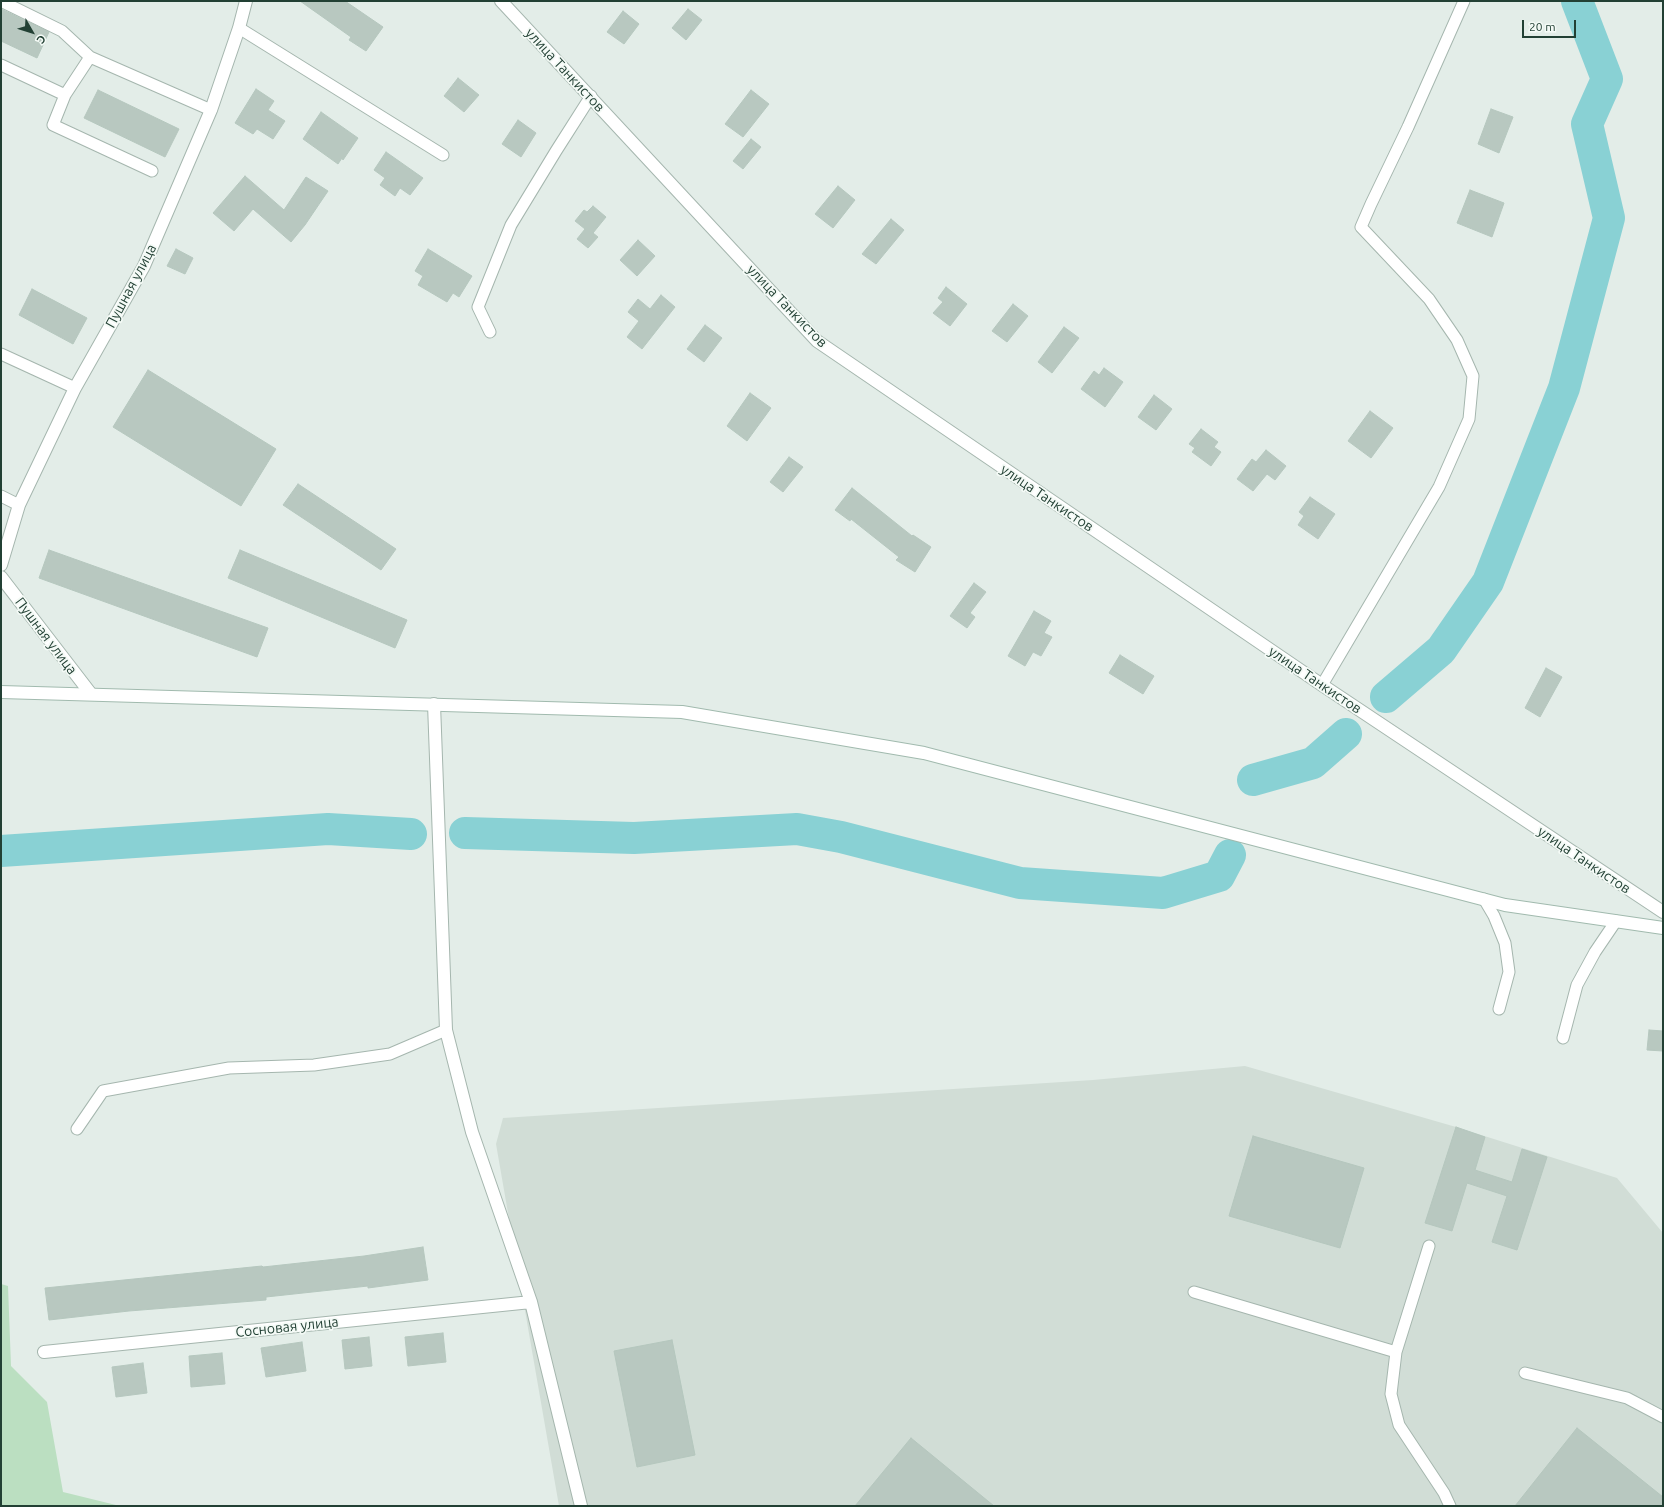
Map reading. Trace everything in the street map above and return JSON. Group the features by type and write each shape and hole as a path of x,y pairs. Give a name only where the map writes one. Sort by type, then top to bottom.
{"street":[{"name":"Пушная улица","path":"1,565 19,505 75,388 144,266 211,110 239,28 246,1"},
{"name":"улица Танкистов","path":"501,1 591,96 817,341 1322,685 1663,912"},
{"name":"Пушная улица","path":"1,578 91,694"},
{"path":"1,692 682,712 924,753 1506,905 1663,928"},
{"path":"434,704 446,1030 472,1132 531,1302 581,1506"},
{"name":"Сосновая улица","path":"44,1352 531,1302"}],"lane":[{"path":"1,1 62,31 90,57 211,110"},
{"path":"1322,685 1439,487 1469,419 1473,376 1457,340 1429,299 1361,227 1408,127 1464,1"},
{"path":"239,28 443,155"},
{"path":"90,57 65,95 53,125 152,170"},
{"path":"1,65 65,95"},
{"path":"490,332 478,307 511,225 591,96"},
{"path":"1,354 75,388"},
{"path":"1,496 19,505"},
{"path":"1484,899 1494,916 1505,943 1508,972 1499,1009"},
{"path":"1562,1038 1578,985 1595,952 1616,921"},
{"path":"77,1129 103,1092 229,1068 314,1065 390,1054 446,1030"},
{"path":"1429,1246 1396,1352 1391,1394 1399,1425 1444,1493 1450,1506"},
{"path":"1194,1292 1396,1352"},
{"path":"1525,1373 1627,1398 1663,1417"}],"shaded area":[{"path":"1245,1066 1456,1127 1617,1178 1663,1233 1663,1506 559,1506 496,1144 503,1118 1093,1080"}],"green space":[{"path":"1,1284 8,1286 11,1366 47,1402 63,1492 120,1506 1,1506"}],"building":[{"path":"300,1 345,1 383,27 366,51 349,40 351,37"},
{"path":"1,9 49,32 37,58 1,41"},
{"path":"688,9 702,20 686,40 672,28"},
{"path":"623,11 639,24 624,44 607,32"},
{"path":"458,78 479,95 464,112 444,96"},
{"path":"256,89 274,101 268,110 285,121 273,139 257,129 253,134 235,123"},
{"path":"98,90 179,129 165,157 84,118"},
{"path":"751,90 769,104 743,137 725,124"},
{"path":"1491,109 1513,117 1499,153 1478,144"},
{"path":"321,112 358,138 343,160 342,158 338,164 303,139"},
{"path":"518,120 536,133 521,157 502,144"},
{"path":"751,139 761,147 743,169 733,161"},
{"path":"386,152 423,178 410,195 400,188 395,196 380,185 385,178 374,170"},
{"path":"245,176 284,210 306,177 328,191 305,225 291,242 253,209 234,231 213,213"},
{"path":"838,186 855,200 833,228 815,214"},
{"path":"1470,190 1504,203 1492,237 1457,223"},
{"path":"593,206 606,217 593,233 598,237 588,248 577,239 585,229 575,221 584,210 587,212"},
{"path":"891,219 904,230 876,264 862,254"},
{"path":"638,240 655,256 637,276 620,260"},
{"path":"176,249 193,258 185,274 167,266"},
{"path":"428,249 472,276 459,297 453,293 447,302 418,285 423,276 415,271"},
{"path":"946,287 967,304 950,326 933,313 943,302 938,298"},
{"path":"32,289 87,318 73,344 19,315"},
{"path":"661,295 675,307 642,349 627,337 639,321 628,312 638,299 650,309"},
{"path":"1013,304 1028,316 1007,342 992,331"},
{"path":"705,325 722,338 704,362 687,349"},
{"path":"1064,327 1079,338 1052,373 1038,362"},
{"path":"1104,368 1123,382 1105,407 1081,389 1094,371 1099,375"},
{"path":"148,370 276,449 241,506 113,427"},
{"path":"750,393 771,408 747,441 727,426"},
{"path":"1154,395 1172,409 1156,430 1138,417"},
{"path":"1370,411 1393,428 1371,458 1348,441"},
{"path":"1201,429 1218,442 1214,447 1221,452 1211,466 1192,452 1195,448 1189,444"},
{"path":"1266,450 1286,466 1275,480 1267,474 1253,491 1237,479 1252,459 1256,462"},
{"path":"789,457 803,467 783,492 770,482"},
{"path":"298,484 396,549 381,570 283,505"},
{"path":"852,488 912,536 913,535 931,547 915,572 896,560 899,557 851,519 850,521 835,510"},
{"path":"1310,497 1335,514 1318,539 1298,525 1304,516 1299,512"},
{"path":"49,550 268,628 257,657 39,578"},
{"path":"240,550 407,620 395,648 228,578"},
{"path":"974,583 986,592 970,613 975,617 967,628 950,616"},
{"path":"1034,611 1051,621 1044,633 1052,637 1041,656 1033,652 1025,666 1008,656"},
{"path":"1120,655 1154,676 1143,694 1109,673"},
{"path":"1546,668 1562,677 1540,717 1525,708"},
{"path":"1649,1030 1663,1031 1663,1051 1647,1050"},
{"path":"1456,1127 1485,1137 1475,1170 1512,1182 1522,1149 1547,1157 1517,1250 1492,1242 1507,1196 1467,1183 1452,1231 1425,1223"},
{"path":"1253,1136 1364,1168 1340,1248 1229,1216"},
{"path":"423,1247 428,1280 368,1288 368,1286 266,1297 266,1300 129,1311 49,1320 45,1288 263,1267 364,1256"},
{"path":"443,1333 446,1362 408,1366 405,1337"},
{"path":"369,1337 372,1366 345,1369 342,1340"},
{"path":"672,1340 695,1455 637,1467 614,1351"},
{"path":"302,1342 306,1371 266,1377 261,1348"},
{"path":"222,1353 225,1384 191,1387 189,1356"},
{"path":"143,1363 147,1393 116,1397 112,1367"},
{"path":"1577,1428 1663,1497 1663,1506 1515,1506"},
{"path":"911,1438 994,1506 855,1506"}],"waterway":[{"path":"1386,697 1441,650 1488,582 1564,388 1609,218 1587,124 1607,79 1577,1"},
{"path":"1253,780 1313,763 1346,734"},
{"path":"1,851 328,829 411,834"},
{"path":"465,833 634,838 797,829 841,837 1020,883 1163,893 1219,876 1230,855"}]}
